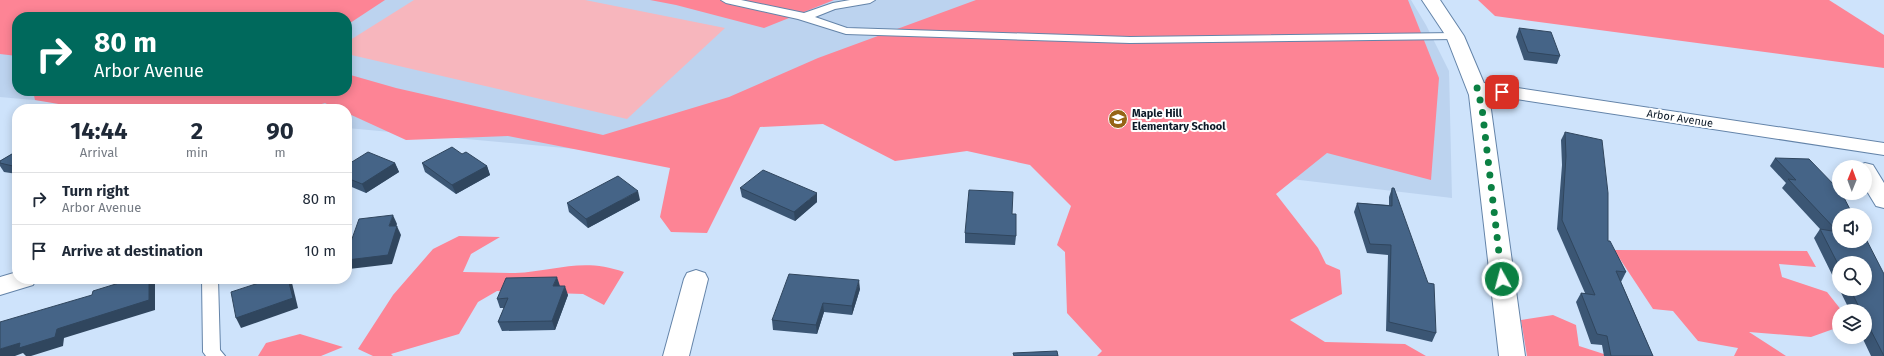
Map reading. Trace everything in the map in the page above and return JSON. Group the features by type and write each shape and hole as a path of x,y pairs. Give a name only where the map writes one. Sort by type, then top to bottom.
{"street":[{"path":"1431,0 1455,36 1477,88 1482,108 1512,356"},
{"name":"Arbor Avenue","path":"1477,88 1884,149"},
{"path":"1849,144 1859,160"},
{"path":"1872,181 1884,201"},
{"path":"676,356 696,279"},
{"path":"0,286 12,282"}],"lane":[{"path":"726,0 804,18 846,31 1130,40 1455,36"},
{"path":"804,18 833,6 870,0"},
{"path":"210,284 212,352 216,356"}],"shaded area":[{"name":"Maple Hill Elementary School","path":"0,0 1411,0 1426,25 1449,71 1452,198 749,115 694,160 352,128 352,104 78,104 0,97"},
{"path":"0,0 385,0 352,22 352,12 12,12 12,55 0,54"},
{"path":"414,0 585,0 725,28 627,119 352,55 352,39"},
{"path":"650,0 834,0 764,28 676,5"},
{"name":"Maple Hill Elementary School","path":"976,0 1408,0 1439,78 1431,180 1327,153 1276,194 1318,248 1326,264 1340,270 1342,294 1290,320 1325,342 1405,344 1426,356 1097,356 1102,351 1067,313 1065,252 1057,245 1071,206 1030,165 967,151 895,161 823,124 760,127 707,233 671,232 660,217 670,168 508,136 406,140 352,115 352,104 59,104 35,100 34,96 352,96 352,75 396,88 603,135 729,97 818,58"},
{"path":"1478,0 1829,0 1884,35 1884,68 1495,16"},
{"path":"459,236 500,237 471,254 463,272 515,273 582,265 609,268 624,272 604,305 583,294 497,291 478,302 459,334 391,354 393,356 373,356 358,349 393,295 433,249"},
{"path":"1614,250 1807,251 1816,267 1779,264 1782,277 1827,292 1836,304 1832,304 1832,330 1811,337 1749,332 1786,356 1734,356 1738,348 1698,341 1673,311 1653,309"},
{"path":"1553,315 1576,325 1579,346 1610,356 1527,356 1521,320"},
{"path":"300,334 343,347 321,356 258,356 266,343"}],"building":[{"path":"1519,28 1551,32 1560,56 1528,52"},
{"path":"1565,132 1602,140 1608,193 1608,241 1610,241 1626,272 1616,271 1653,356 1611,356 1607,336 1597,334 1581,293 1595,295 1562,220 1566,156"},
{"path":"452,147 462,154 466,152 487,166 452,185 422,163"},
{"path":"368,152 395,163 362,184 352,180 352,162"},
{"path":"12,154 12,166 0,163 0,161"},
{"path":"1775,158 1809,159 1832,183 1832,200 1845,200 1849,208 1832,208 1832,226 1788,179 1796,180"},
{"path":"763,170 817,193 794,212 740,188"},
{"path":"618,176 638,191 586,219 567,203"},
{"path":"1392,188 1394,188 1428,283 1434,284 1436,333 1389,322 1391,245 1370,244 1357,203 1392,206"},
{"path":"969,190 1013,192 1012,214 1016,214 1016,236 965,233"},
{"path":"393,215 389,226 397,226 388,255 352,259 352,239 359,219"},
{"path":"1820,229 1832,231 1832,248 1871,248 1884,274 1884,356 1872,333 1872,304 1858,304 1854,296 1872,296 1872,256 1834,256"},
{"path":"789,274 859,280 852,306 823,303 816,325 772,320"},
{"path":"557,277 553,286 565,286 552,321 498,322 508,298 497,299 506,278"},
{"path":"116,284 149,284 149,300 57,329 55,337 19,348 20,343 0,349 0,322 92,295 93,291"},
{"path":"256,284 289,284 293,298 236,318 231,292"},
{"path":"1057,351 1058,356 1014,356 1013,353"}],"place":[{"name":"Maple Hill Elementary School","path":"1118,119"}],"route":[{"path":"1502,92 1477,88 1482,108 1502,279"}]}
